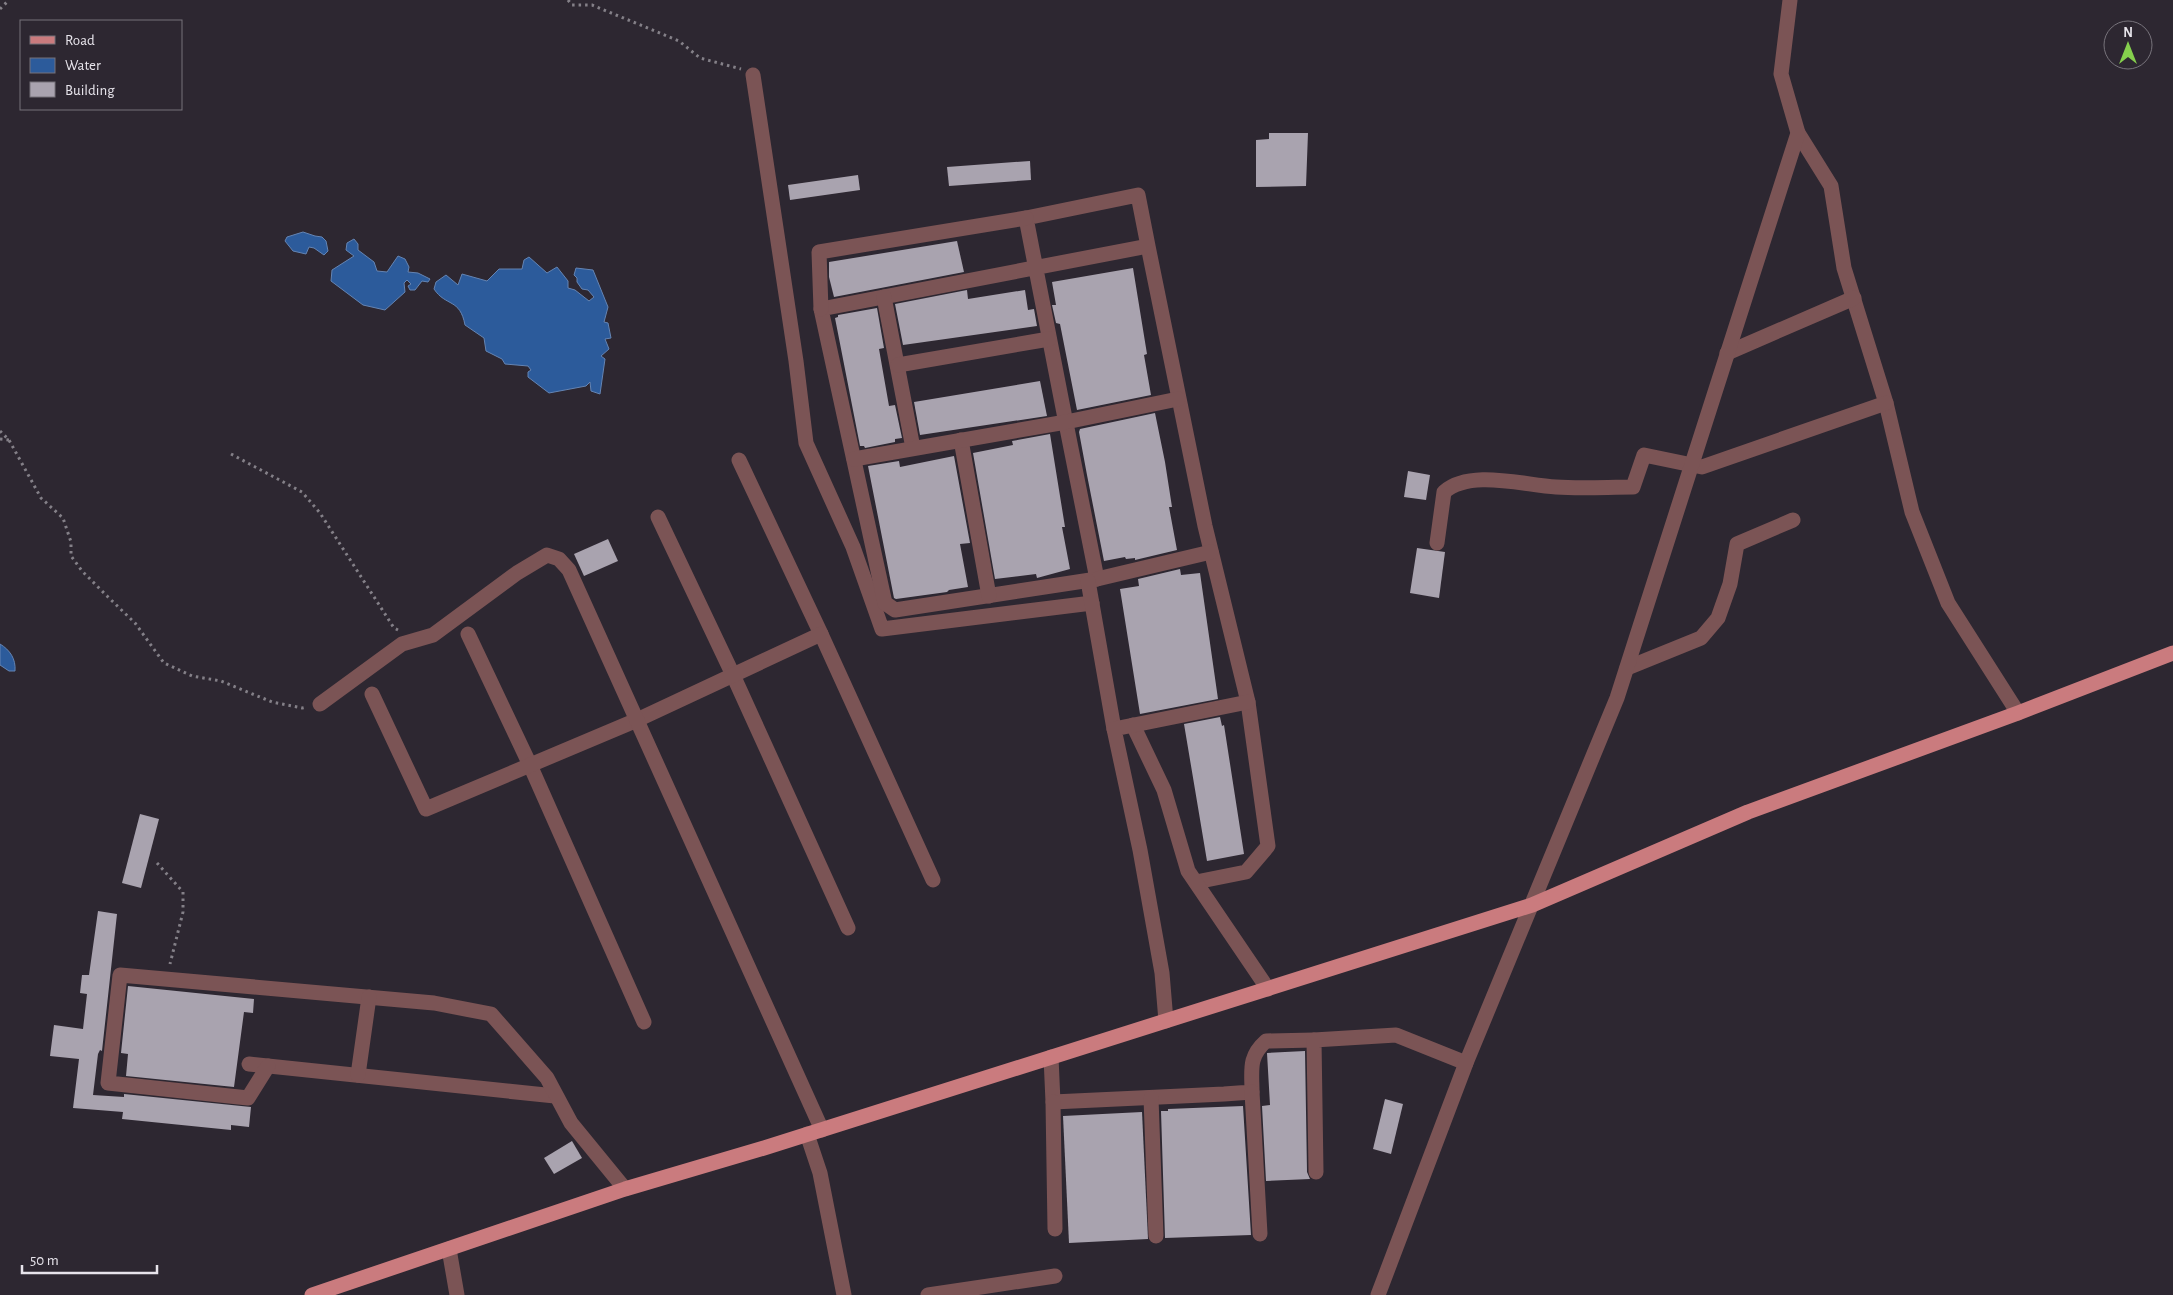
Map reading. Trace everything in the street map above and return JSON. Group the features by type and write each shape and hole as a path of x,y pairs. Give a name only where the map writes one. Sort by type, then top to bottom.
{"main road":[{"path":"312,1295 625,1189 815,1132 1532,905 1748,812 2018,713 2173,653"}],"street":[{"path":"1790,0 1781,74 1798,133 1831,186 1844,268 1886,403 1912,512 1948,604 2018,713"},
{"path":"752,75 795,352 806,443 853,547 882,629 1092,604"},
{"path":"1378,1295 1466,1062 1617,698 1798,133"},
{"path":"1196,882 1246,872 1268,846 1248,702 1211,552 1178,399 1138,195 1026,218 820,252 821,309 885,603 895,610 1092,580 1211,552"},
{"path":"1026,218 1066,422 1092,580 1092,604 1114,729 1140,850 1162,973 1166,1021"},
{"path":"821,309 1148,246"},
{"path":"884,297 913,448"},
{"path":"1727,353 1854,298"},
{"path":"898,365 1049,339"},
{"path":"854,459 1066,422 1178,399"},
{"path":"1437,543 1444,492 1451,486 1473,480 1556,488 1634,487 1644,455 1702,467 1886,403"},
{"path":"961,440 989,596"},
{"path":"738,460 821,634 933,880"},
{"path":"658,517 733,675 848,928"},
{"path":"1627,668 1701,638 1718,618 1730,584 1737,544 1792,520"},
{"path":"320,704 402,644 433,635 517,573 547,555 559,559 569,570 637,720 815,1132 820,1173 844,1295"},
{"path":"468,634 530,765 644,1022"},
{"path":"372,694 426,810 637,720 821,634"},
{"path":"1114,729 1248,702"},
{"path":"1133,725 1164,790 1188,871 1268,989"},
{"path":"268,1066 248,1098 108,1083 120,976 434,1003 490,1014 547,1078 571,1123 625,1189"},
{"path":"358,1075 369,997"},
{"path":"1260,1234 1251,1061 1260,1046 1266,1041 1396,1035 1466,1062"},
{"path":"1314,1040 1316,1172"},
{"path":"1051,1057 1055,1229"},
{"path":"249,1064 555,1096"},
{"path":"1053,1102 1252,1092"},
{"path":"1151,1098 1156,1236"},
{"path":"449,1249 457,1295"},
{"path":"928,1295 1056,1276"}],"path":[{"path":"0,9 9,0"},
{"path":"568,0 572,6 592,6 679,41 700,58 735,67 752,75"},
{"path":"0,431 10,440 41,498 63,518 71,542 71,556 94,584 135,622 164,663 192,676 221,681 272,702 302,708 320,704"},
{"path":"0,440 10,440"},
{"path":"230,454 302,492 320,513 394,628 419,639"},
{"path":"157,863 183,892 183,912 165,979"}],"water":[{"path":"303,232 322,237 326,241 328,251 324,255 309,247 306,254 293,251 285,241 287,237"},
{"path":"354,239 358,244 358,250 374,262 377,271 387,272 398,256 405,259 409,267 408,272 418,273 430,279 428,282 422,281 415,290 410,290 408,286 411,284 407,280 404,283 405,292 385,310 363,305 331,281 332,270 354,256 346,250 347,243"},
{"path":"529,257 547,273 557,267 568,281 568,288 575,290 589,301 594,297 588,290 582,289 574,275 576,268 593,270 608,307 604,322 608,323 611,338 605,339 609,349 601,356 605,359 600,394 591,391 590,382 586,386 549,393 528,377 528,372 531,370 528,366 505,364 502,359 486,351 484,338 465,325 463,316 456,306 439,295 434,289 436,282 446,275 458,285 462,274 487,281 499,269 522,269 524,260"},
{"path":"0,644 12,655 15,671 9,671 0,665"}],"building":[{"path":"1269,133 1308,133 1306,186 1256,187 1256,140 1269,139"},
{"path":"1030,161 1031,180 949,186 947,167"},
{"path":"858,175 860,190 790,200 788,185"},
{"path":"957,241 964,272 834,297 829,277 829,262"},
{"path":"1133,268 1147,354 1144,355 1151,395 1077,410 1060,324 1056,323 1052,305 1056,305 1052,282"},
{"path":"967,290 968,299 1025,290 1028,310 1034,309 1037,326 903,345 895,304"},
{"path":"877,308 884,348 879,349 889,406 895,405 902,438 895,439 895,442 865,448 860,446 835,318 838,315"},
{"path":"1040,381 1047,416 920,435 914,402"},
{"path":"1155,413 1165,462 1172,507 1169,507 1177,550 1135,560 1135,558 1126,559 1125,557 1104,561 1079,432 1080,429"},
{"path":"1050,434 1065,527 1062,527 1070,569 1037,578 1036,574 995,579 973,453 1013,445 1012,441"},
{"path":"954,456 970,543 960,544 968,587 896,599 894,598 868,466 899,461 900,467"},
{"path":"1408,471 1430,475 1426,500 1404,497"},
{"path":"608,539 618,561 584,576 574,554"},
{"path":"1417,548 1445,552 1439,598 1410,593"},
{"path":"1180,569 1181,575 1200,573 1218,699 1140,714 1120,589 1139,586 1138,579"},
{"path":"1220,717 1222,726 1224,725 1244,854 1207,861 1184,724"},
{"path":"140,814 159,819 141,888 122,883"},
{"path":"98,911 117,914 102,1051 100,1050 98,1054 93,1095 124,1097 124,1094 251,1107 249,1127 231,1125 231,1130 122,1119 123,1112 73,1108 79,1059 50,1056 54,1025 83,1029 87,994 80,993 82,975 89,975"},
{"path":"128,986 254,999 253,1013 244,1012 234,1087 126,1076 128,1054 121,1053"},
{"path":"1305,1051 1307,1172 1310,1179 1266,1181 1262,1106 1270,1105 1267,1053"},
{"path":"1385,1099 1403,1104 1391,1154 1373,1149"},
{"path":"1243,1106 1251,1235 1165,1238 1161,1111 1168,1111 1168,1109"},
{"path":"1142,1112 1148,1239 1069,1243 1063,1116"},
{"path":"572,1141 582,1158 554,1174 544,1158"}]}
